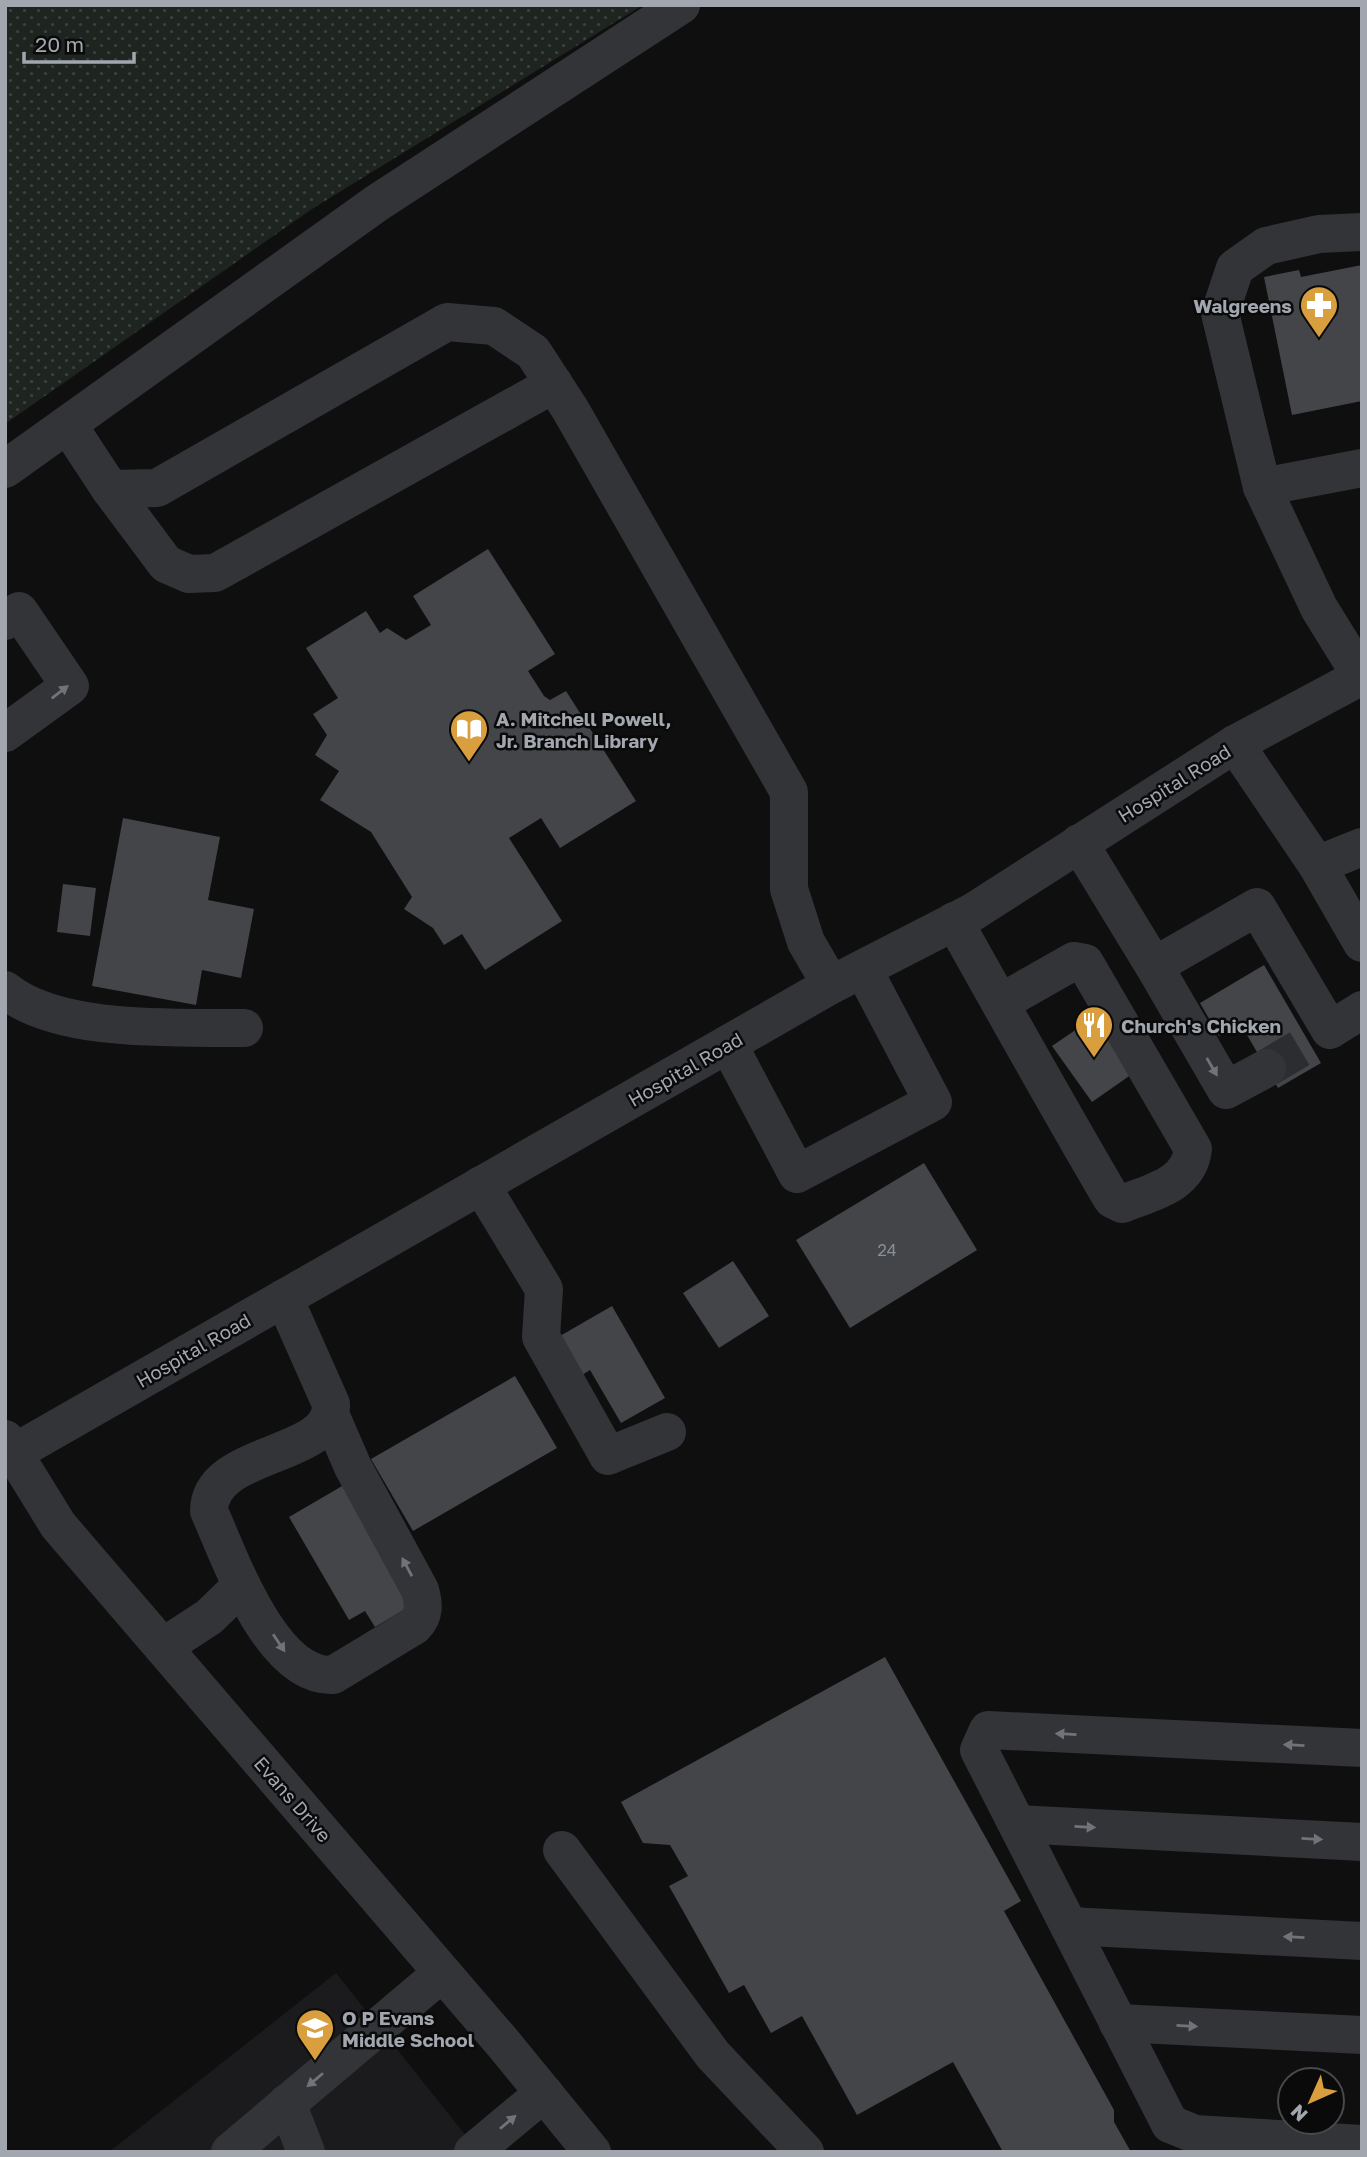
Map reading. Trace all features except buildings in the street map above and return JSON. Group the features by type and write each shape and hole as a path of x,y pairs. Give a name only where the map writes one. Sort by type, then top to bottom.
{"street":[{"path":"5,468 377,203 681,5"},
{"path":"1361,676 1319,608 1262,487 1220,313 1235,268 1266,246 1319,234 1362,232"},
{"path":"110,489 157,488 447,322 494,326 533,352 789,792 789,889 806,942 847,977 933,1102 797,1174 728,1044"},
{"path":"68,425 110,489 166,564 189,574 215,573 554,384"},
{"path":"1262,487 1362,468"},
{"path":"5,621 19,611 70,686 5,733"},
{"name":"Hospital Road","path":"8,1450 284,1298 847,977 954,921 1235,744 1361,676"},
{"path":"1235,744 1317,865 1362,943"},
{"path":"1079,844 1226,1090 1267,1068"},
{"path":"1317,865 1362,846"},
{"path":"1154,966 1257,907 1320,1036 1362,1010"},
{"path":"954,921 1000,1003 1112,1199 1122,1204 1174,1182 1186,1171 1193,1149 1085,963 1074,961 1000,1003"},
{"path":"5,990 20,1003 60,1015 132,1027 244,1028"},
{"path":"481,1185 544,1289 541,1337 608,1456 667,1432"},
{"path":"284,1298 331,1404 330,1414 319,1430 223,1478 214,1487 209,1498 209,1511 240,1587 286,1654 314,1674 334,1675 414,1626 423,1614 420,1590 353,1467 330,1414"},
{"name":"Evans Drive","path":"8,1450 58,1525 443,1973 592,2152"},
{"path":"163,1647 209,1617 240,1587"},
{"path":"1362,1748 988,1730 979,1750 1170,2124 1195,2134 1362,2144"},
{"path":"1017,1824 1362,1842"},
{"path":"562,1850 713,2055 805,2152"},
{"path":"1069,1926 1362,1941"},
{"path":"229,2152 443,1973"},
{"path":"1118,2023 1362,2035"},
{"path":"473,2152 544,2093"},
{"path":"286,2104 306,2152"}],"shaded area":[{"path":"5,5 643,5 312,209 5,424"},
{"name":"O P Evans Middle School","path":"336,1973 479,2152 109,2152"}],"tunnel":[{"path":"1267,1068 1309,1043"}],"place":[{"name":"Walgreens","path":"1319,339"},
{"name":"A. Mitchell Powell, Jr. Branch Library","path":"469,763"},
{"name":"Church's Chicken","path":"1094,1059"},
{"name":"O P Evans Middle School","path":"315,2062"}]}
